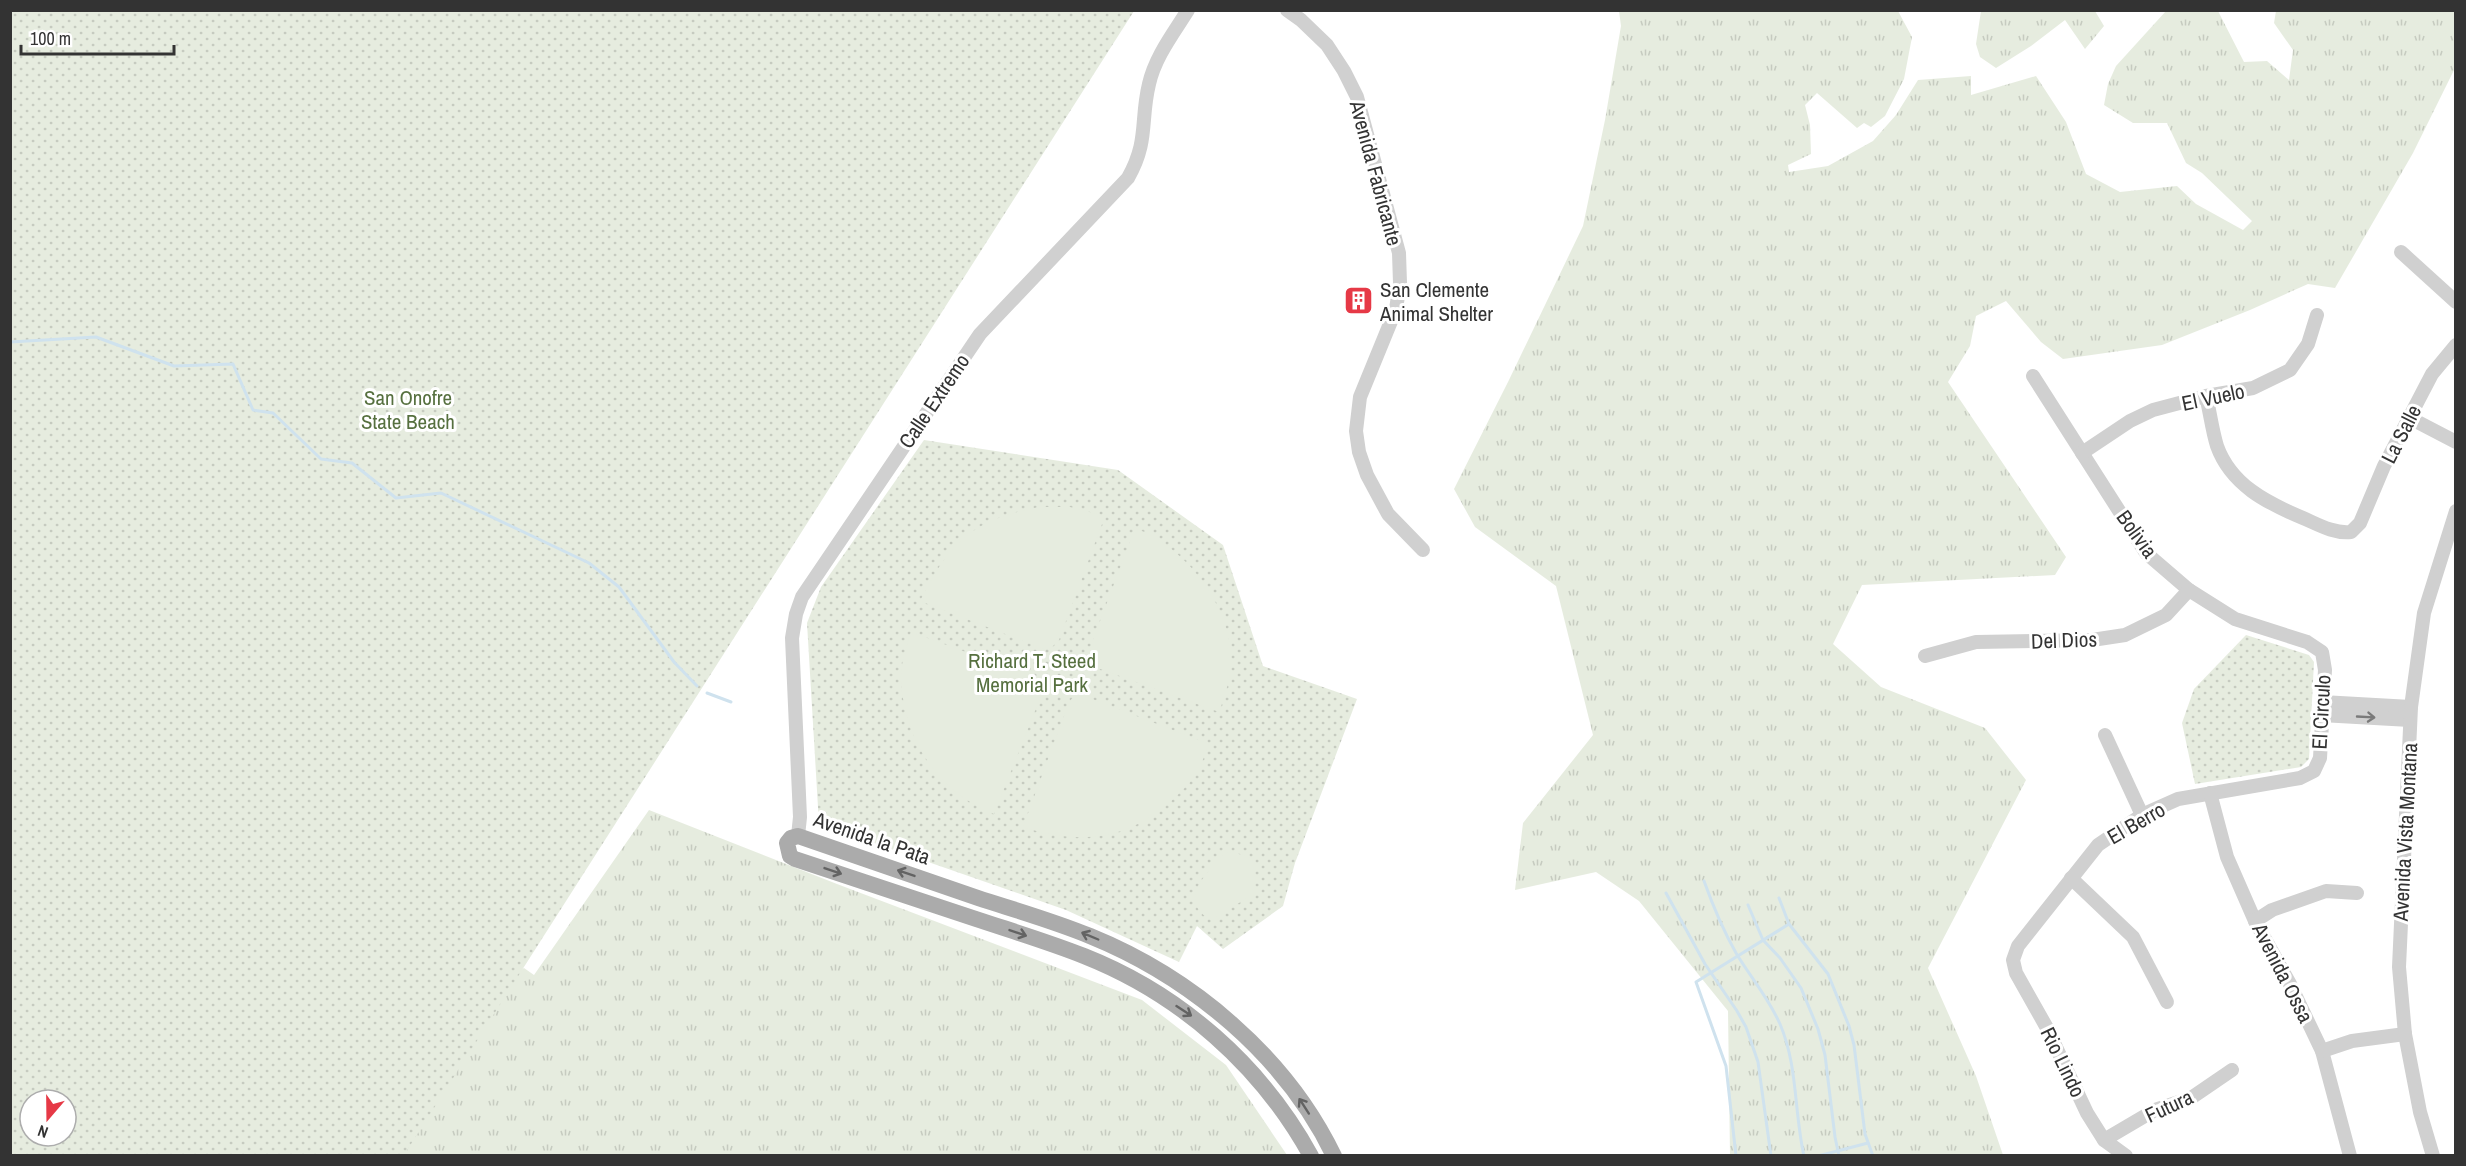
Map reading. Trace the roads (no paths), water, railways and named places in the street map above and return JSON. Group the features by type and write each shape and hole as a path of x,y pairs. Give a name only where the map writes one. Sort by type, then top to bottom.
{"main road":[{"name":"Avenida la Pata","path":"1311,1155 1297,1129 1248,1067 1194,1018 1135,979 1084,956 795,859 789,855 787,843 791,838 798,836 1090,936 1172,978 1200,998 1256,1047 1300,1099 1334,1155"}],"street":[{"name":"Calle Extremo","path":"798,836 800,817 792,638 796,614 802,597 980,334 1128,178 1136,164 1143,140 1146,100 1154,66 1188,10"},
{"name":"Avenida Fabricante","path":"1287,10 1327,45 1352,88 1399,253 1400,283 1395,311 1360,397 1356,431 1359,452 1367,475 1388,514 1423,550"},
{"path":"2401,252 2456,302"},
{"name":"El Vuelo","path":"2082,453 2130,421 2146,414 2206,396 2253,388 2290,370 2308,344 2317,315"},
{"name":"La Salle","path":"2206,396 2217,445 2224,461 2237,478 2257,497 2333,530 2343,533 2351,532 2356,528 2408,417 2432,374 2456,345"},
{"name":"Bolivia","path":"2033,376 2146,552 2189,590 2235,618 2307,642 2322,652"},
{"path":"2408,417 2456,442"},
{"name":"Avenida Vista Montana","path":"2433,1155 2420,1112 2405,1034 2399,967 2410,713 2424,613 2456,510"},
{"name":"Del Dios","path":"1925,656 1976,642 2092,640 2125,635 2166,615 2189,590"},
{"name":"El Circulo","path":"2314,771 2320,758 2325,670 2322,652"},
{"path":"2322,708 2410,713"},
{"path":"2105,735 2142,815"},
{"name":"El Berro","path":"2013,960 2018,946 2098,845 2142,815 2178,799 2300,778 2314,771"},
{"name":"Avenida Ossa","path":"2210,793 2227,857 2255,921 2290,984 2322,1051 2350,1155"},
{"path":"2071,878 2133,937 2167,1002"},
{"path":"2255,921 2272,910 2326,891 2357,893"},
{"name":"Rio Lindo","path":"2013,960 2016,973 2047,1028 2087,1113 2104,1140 2126,1155"},
{"path":"2322,1051 2352,1041 2405,1034"},
{"name":"Futura","path":"2104,1140 2155,1110 2191,1098 2232,1070"}],"waterway":[{"path":"10,342 96,337 174,366 233,364 253,410 273,413 321,459 352,463 396,498 441,493 589,563 619,587 674,662 697,686"},
{"path":"707,693 731,702"},
{"path":"1704,881 1731,944 1770,1005 1786,1040 1793,1073 1804,1156"},
{"path":"1666,893 1705,964 1746,1027 1758,1062 1771,1156"},
{"path":"1736,1156 1726,1066 1696,982 1789,924 1779,898"},
{"path":"1748,905 1763,940 1780,958 1801,988 1818,1029 1825,1055 1839,1156"},
{"path":"1789,924 1828,974 1849,1026 1854,1045 1865,1134 1873,1156"},
{"path":"1818,1156 1868,1143"}],"place":[{"name":"San Clemente Animal Shelter","path":"1359,301"}],"park label":[{"name":"San Onofre State Beach","path":"408,409"},
{"name":"Richard T. Steed Memorial Park","path":"1032,672"}]}
